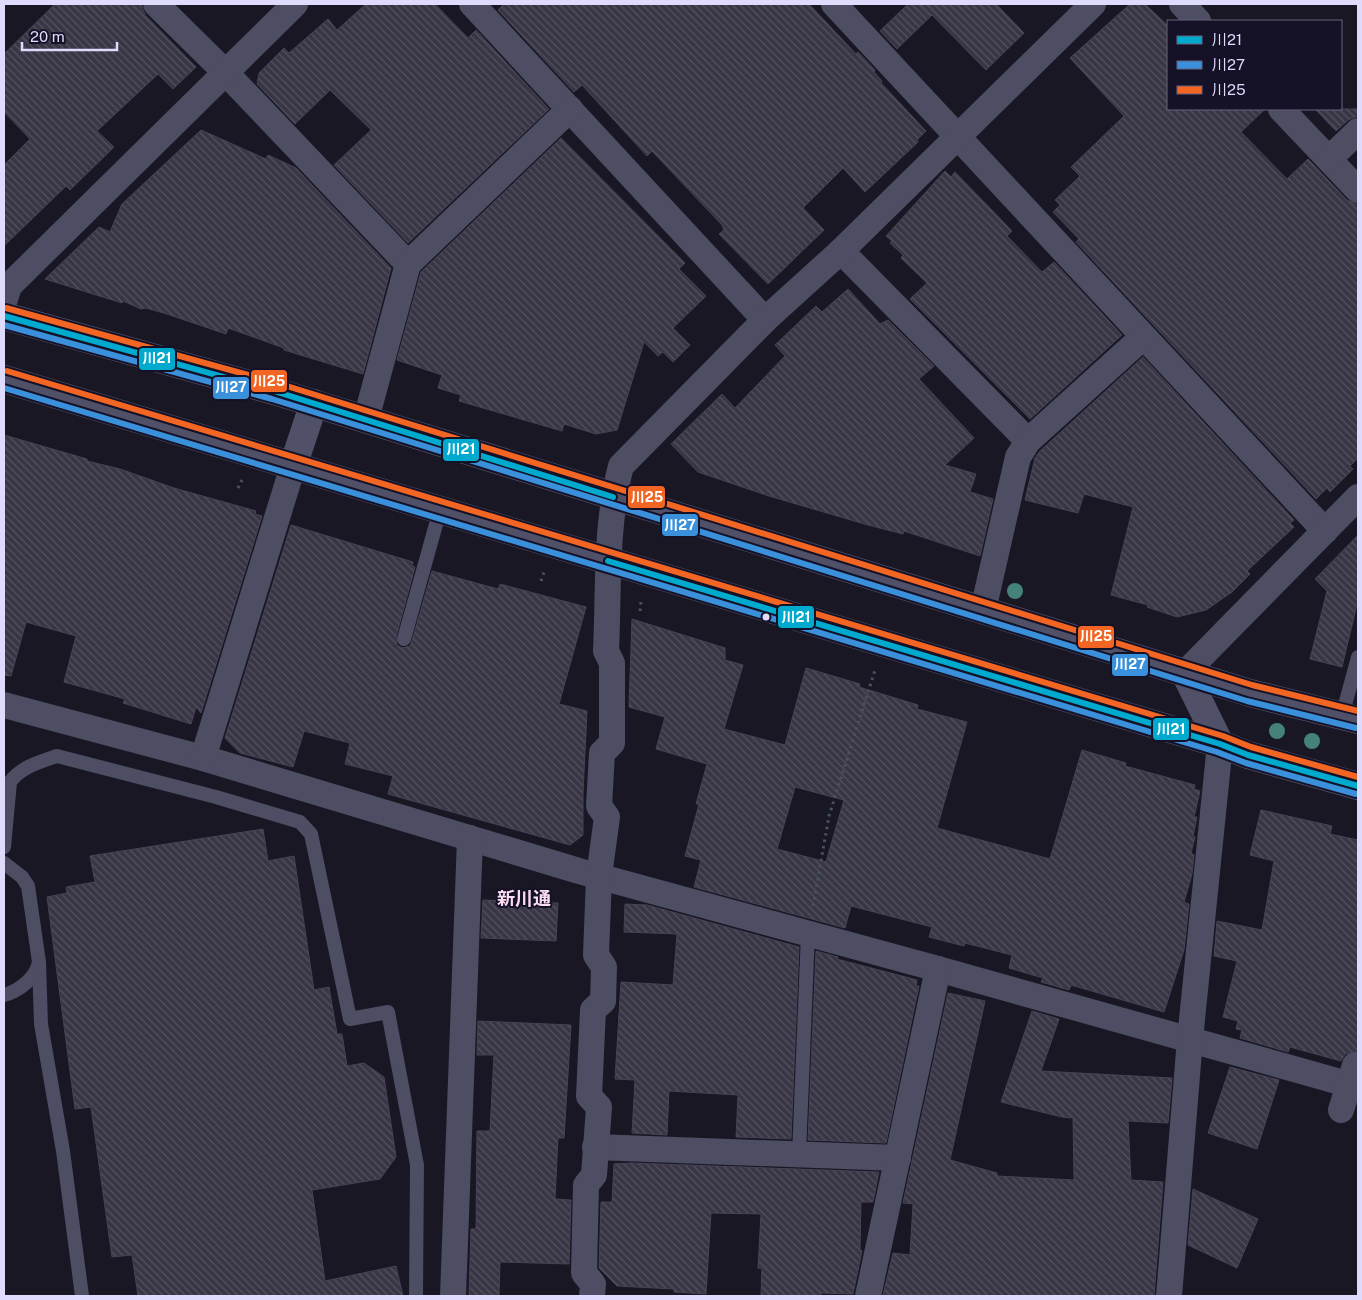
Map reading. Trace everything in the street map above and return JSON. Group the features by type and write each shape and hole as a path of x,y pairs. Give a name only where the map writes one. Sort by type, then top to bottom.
{"main road":[{"path":"4,316 314,403 1250,693 1350,718"},
{"path":"4,379 1220,744 1248,755 1358,786"},
{"path":"293,466 314,403"},
{"path":"1185,673 1220,744"}],"street":[{"path":"156,4 225,72 408,264"},
{"path":"4,302 9,286 295,4"},
{"path":"472,4 765,320"},
{"path":"834,4 1325,531"},
{"path":"592,1296 593,1284 584,1273 586,1185 594,1175 599,1107 589,1096 593,1010 603,1000 604,967 596,955 599,876 608,817 599,806 602,753 612,743 612,663 606,652 608,560 613,497 621,466 765,320 841,251 1093,4"},
{"path":"1182,4 1197,20"},
{"path":"366,420 408,264 570,109"},
{"path":"1282,110 1358,190"},
{"path":"1329,159 1358,131"},
{"path":"841,251 1028,442"},
{"path":"983,610 1018,457 1028,442 1143,336"},
{"path":"203,758 293,466"},
{"path":"1185,673 1358,497"},
{"path":"4,705 203,758 599,876 1190,1039 1356,1076 1341,1110"},
{"path":"1169,1296 1190,1039 1220,744"},
{"path":"453,1296 470,838"},
{"path":"868,1296 938,969"},
{"path":"596,1147 898,1158"}],"lane":[{"path":"404,639 440,510"},
{"path":"1350,718 1358,657"},
{"path":"4,847 10,782 16,774 32,765 57,756 216,796 300,822 307,828 311,834 350,1019 388,1012 417,1165 416,1296"},
{"path":"4,863 22,876 28,886 39,962 41,1024 60,1136 82,1296"},
{"path":"799,1154 808,933"},
{"path":"4,995 18,989 29,980 38,969 39,962"}],"path":[{"path":"808,933 829,816 884,644"}],"building":[{"path":"55,4 141,4 145,15 196,67 173,89 158,74 97,131 114,147 70,190 66,186 4,246 4,165 30,139 4,112 4,54"},
{"path":"366,4 435,4 468,38 476,30 549,109 408,243 334,165 371,130 330,90 295,124 257,84 259,73 284,48 289,53 328,19 337,30"},
{"path":"504,4 809,4 856,54 858,52 875,70 874,72 882,81 881,83 926,131 917,140 918,142 865,192 843,168 803,208 824,230 768,284 719,234 724,230 722,225 652,151 647,156 582,85 574,92 498,10"},
{"path":"908,4 996,4 1024,33 986,70 932,15 897,49 880,31"},
{"path":"1130,4 1145,4 1167,25 1167,110 1264,110 1241,132 1287,179 1308,159 1347,200 1358,205 1358,458 1350,466 1353,469 1330,492 1327,488 1316,499 1076,242 1079,239 1053,212 1060,205 1055,200 1080,176 1071,167 1124,116 1070,58"},
{"path":"1358,109 1358,116 1348,120 1336,131 1316,110"},
{"path":"201,130 266,159 268,155 296,168 391,268 363,374 284,350 284,348 228,328 226,334 167,314 146,308 141,309 123,301 122,303 45,279 99,227 110,232 122,204"},
{"path":"561,138 685,263 679,269 706,296 673,328 690,345 673,362 663,352 658,356 644,342 617,430 596,434 564,424 562,431 459,401 461,395 438,388 442,375 397,360 421,272"},
{"path":"945,171 951,177 955,172 1012,231 1007,236 1042,272 1054,262 1122,335 1030,419 910,299 927,283 901,258 903,255 890,243 892,241 886,236"},
{"path":"848,289 880,324 888,320 934,366 919,379 974,438 945,465 976,474 970,492 993,499 980,556 904,531 903,534 868,525 769,496 698,472 671,444 722,394 735,408 785,356 775,345 816,306 822,312"},
{"path":"1143,357 1294,520 1290,523 1294,527 1247,571 1250,574 1232,592 1206,610 1177,617 1147,607 1148,605 1111,595 1133,507 1084,494 1078,513 1025,500 1035,458 1040,451"},
{"path":"4,435 87,459 87,461 120,469 174,488 256,511 255,514 262,516 201,713 196,707 191,724 123,703 125,699 64,682 76,636 26,622 11,676 4,675"},
{"path":"291,525 413,562 412,566 415,567 396,637 397,645 402,648 410,646 412,641 432,571 498,589 500,584 586,607 559,704 587,711 583,835 570,845 388,794 393,776 345,764 350,743 304,731 293,767 240,753 225,738"},
{"path":"1358,535 1358,600 1342,667 1310,659 1327,591 1315,579"},
{"path":"632,619 725,648 725,660 743,665 724,729 785,745 806,668 860,684 859,687 918,705 917,709 967,722 937,828 1050,859 1082,750 1126,763 1125,766 1195,785 1194,789 1200,791 1194,817 1197,817 1191,853 1194,855 1192,874 1184,902 1189,904 1184,950 1164,1012 1071,985 1069,990 1041,982 1043,978 1009,968 1012,955 965,943 964,946 929,937 932,927 851,906 845,928 694,887 701,860 685,856 699,804 696,804 707,764 656,749 665,717 629,707","holes":["795,787 844,800 826,862 777,849"]},
{"path":"1261,810 1332,826 1330,834 1358,840 1358,1051 1345,1054 1341,1061 1290,1047 1288,1052 1240,1038 1242,1030 1236,1029 1238,1021 1223,1017 1237,961 1214,956 1217,921 1262,930 1274,861 1250,855"},
{"path":"263,829 268,861 294,856 314,990 329,987 337,1034 342,1034 347,1066 364,1063 384,1077 396,1157 380,1179 312,1190 325,1281 396,1266 403,1296 138,1296 132,1255 112,1257 91,1107 75,1109 47,897 67,893 66,887 95,882 90,856"},
{"path":"483,900 558,903 556,941 481,938"},
{"path":"625,904 647,905 799,947 791,1139 736,1137 738,1095 669,1091 667,1135 632,1133 635,1080 615,1079 621,982 673,985 677,934 624,932"},
{"path":"816,951 838,957 837,959 917,980 916,986 919,986 886,1143 808,1140"},
{"path":"948,993 985,1001 950,1160 997,1173 997,1176 1074,1180 1073,1118 1001,1102 1032,1011 1059,1019 1041,1071 1172,1078 1168,1123 1128,1121 1131,1180 1163,1182 1154,1296 883,1295 893,1253 910,1255 913,1204 903,1203"},
{"path":"478,1021 571,1025 564,1138 558,1138 555,1199 571,1200 569,1264 500,1262 499,1296 469,1296 471,1229 476,1229 477,1131 490,1131 494,1055 477,1055"},
{"path":"1230,1067 1279,1080 1257,1149 1208,1133"},
{"path":"631,1163 879,1172 873,1202 861,1202 860,1250 862,1251 853,1294 821,1293 821,1296 761,1296 762,1268 758,1268 761,1214 711,1213 706,1294 674,1292 674,1289 617,1286 599,1268 601,1202 612,1202 614,1164"},
{"path":"1193,1189 1258,1219 1237,1268 1188,1245"}],"transit line":[{"name":"川25","path":"6,308 277,383 1252,685 1358,711"},
{"name":"川21","path":"4,316 274,391 613,497"},
{"name":"川27","path":"4,325 272,399 1247,701 1356,728"},
{"name":"川25","path":"7,371 1223,736 1251,747 1358,777"},
{"name":"川27","path":"4,388 1217,752 1246,763 1356,794"},
{"name":"川21","path":"608,561 1220,744 1248,755 1358,786"}],"district":[{"name":"新川通","path":"524,898"}]}
